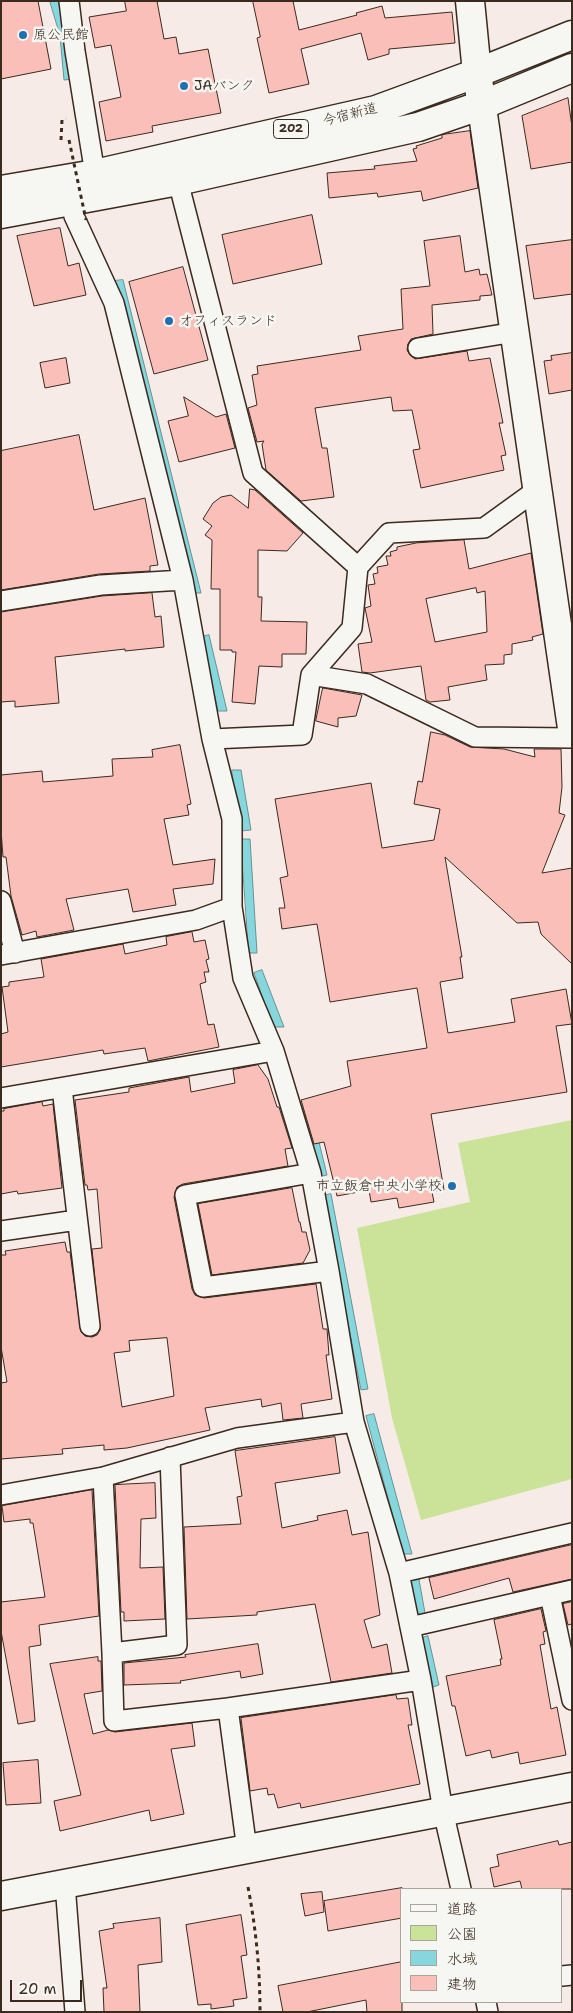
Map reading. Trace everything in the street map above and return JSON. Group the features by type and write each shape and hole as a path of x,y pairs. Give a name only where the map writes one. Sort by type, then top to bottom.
{"main road":[{"path":"470,1 477,74 538,489 567,657 572,728"},
{"name":"今宿新道","path":"1,190 95,174 376,110 477,74 572,35"},
{"name":"今宿新道","path":"1,214 78,211 178,181 418,127 482,105 572,68"},
{"path":"1,1896 66,1891 445,1819 572,1787"},
{"path":"1,1911 66,1891 247,1850 445,1819 572,1804"}],"street":[{"path":"69,1 95,174"},
{"path":"178,181 253,472 358,567"},
{"path":"78,211 74,216 114,303 183,580 212,739 232,819 232,907 243,978 274,1051 311,1173 330,1271 354,1422 399,1572 445,1819 461,1888"},
{"path":"418,348 515,332"},
{"path":"212,739 302,736 311,675 352,628 358,567 389,533 484,528 538,489"},
{"path":"1,601 101,584 183,580"},
{"path":"311,675 367,684 475,737 572,738"},
{"path":"1,901 8,954 196,920 232,907"},
{"path":"1,1098 274,1051"},
{"path":"62,1088 90,1326"},
{"path":"311,1173 185,1195 204,1288 330,1271"},
{"path":"1,1231 77,1220"},
{"path":"1,1495 103,1477 237,1438 354,1422"},
{"path":"112,1653 177,1645 170,1457"},
{"path":"103,1477 114,1721 228,1708 420,1680"},
{"path":"399,1572 572,1533"},
{"path":"410,1627 572,1590"},
{"path":"550,1595 572,1700"},
{"path":"228,1708 247,1850"},
{"path":"66,1891 75,2012"}],"path":[{"path":"61,140 62,120"},
{"path":"69,140 78,211"},
{"path":"248,1887 260,1972 260,2012"}],"green space":[{"path":"572,1120 572,1479 421,1520 392,1418 357,1228 470,1202 458,1143"}],"water":[{"path":"50,1 58,1 67,33 72,79 64,80 60,36"},
{"path":"123,280 201,593 194,593 114,281"},
{"path":"209,635 227,711 218,711 202,637"},
{"path":"232,770 241,770 251,830 241,831"},
{"path":"241,839 250,839 257,953 249,953"},
{"path":"262,970 284,1027 273,1027 254,973"},
{"path":"309,1101 327,1175 319,1177 302,1103"},
{"path":"331,1194 368,1389 361,1390 323,1196"},
{"path":"374,1414 412,1554 403,1554 366,1416"},
{"path":"418,1574 425,1613 415,1615 408,1576"},
{"path":"428,1636 439,1685 433,1687 422,1638"}],"building":[{"name":"原公民館","path":"1,1 38,1 51,69 1,79"},
{"path":"125,1 157,1 164,39 176,37 179,54 208,49 221,113 152,126 153,132 106,141 99,102 121,97 111,45 95,48 89,17 126,11"},
{"path":"253,1 293,1 299,30 357,15 356,13 382,6 385,18 452,12 455,43 389,49 389,54 368,60 361,33 301,49 309,84 269,93 257,38 260,37"},
{"path":"568,98 572,127 572,162 531,169 522,116"},
{"path":"470,131 478,188 423,201 421,191 378,197 377,193 329,198 327,173 375,169 374,166 417,161 413,149 417,148 416,146 442,138 442,135"},
{"path":"312,215 322,264 233,284 222,235"},
{"path":"60,228 68,266 79,263 86,295 34,306 17,236"},
{"path":"460,236 465,272 479,269 480,275 487,274 492,295 480,296 480,300 432,305 433,334 411,339 407,350 415,359 467,351 469,361 490,358 503,423 499,423 506,455 501,456 504,470 421,488 413,450 420,449 412,410 393,411 391,397 315,408 322,448 327,448 334,497 301,501 266,470 262,444 264,441 257,442 248,408 257,405 252,375 258,374 257,366 361,350 358,336 403,329 401,289 430,286 424,241"},
{"path":"572,240 572,294 534,299 526,246"},
{"name":"オフィスランド","path":"183,267 208,360 154,374 129,282"},
{"path":"572,353 572,390 549,394 544,361 552,360 551,356"},
{"path":"66,358 70,383 45,388 40,363"},
{"path":"184,397 216,417 226,414 235,448 179,462 168,421 188,416"},
{"path":"79,435 94,510 145,498 158,565 150,566 150,571 99,574 1,590 1,451"},
{"path":"250,489 255,490 303,533 287,551 258,550 258,597 262,597 261,621 307,622 306,654 282,654 282,667 259,666 255,704 232,702 236,652 220,650 220,589 211,589 212,540 205,535 212,526 203,519 213,503 221,497 231,495 248,508"},
{"path":"464,540 469,569 531,553 543,634 532,637 533,640 512,644 512,654 504,655 504,664 485,665 487,680 448,687 450,700 430,702 426,700 421,666 370,673 362,672 358,644 372,642 365,608 371,606 368,585 375,584 373,574 378,573 377,567 388,565 386,556 391,556 390,552 397,550 397,547 416,543","holes":["476,588 477,593 485,591 487,632 435,642 426,599"]},
{"path":"152,593 155,617 161,616 164,647 125,651 125,649 55,657 59,703 15,707 15,701 1,702 1,612 102,596"},
{"path":"323,688 362,695 356,716 338,718 338,727 316,721"},
{"path":"431,732 445,735 470,747 504,749 535,757 534,749 561,749 562,787 559,813 565,815 542,873 572,868 572,964 541,934 538,922 517,923 445,857 462,957 460,957 463,978 440,982 448,1033 515,1022 511,999 566,989 572,1024 556,1026 567,1092 431,1114 444,1190 432,1192 434,1202 399,1208 397,1198 371,1202 369,1190 337,1196 324,1142 314,1144 301,1100 351,1086 347,1061 427,1048 417,988 330,1002 317,924 282,929 279,908 285,908 280,878 288,876 275,799 371,783 382,848 434,840 440,809 414,804 418,781 422,782"},
{"path":"180,745 191,804 187,805 189,815 164,819 173,865 215,859 213,884 173,889 176,905 133,912 128,889 66,899 74,930 37,937 36,931 22,935 11,896 6,857 3,857 1,775 42,771 43,782 113,776 112,759 153,757 152,750"},
{"path":"192,932 194,942 205,940 209,959 206,960 209,972 204,972 206,982 200,984 208,1025 214,1024 219,1047 148,1061 145,1048 104,1054 103,1050 1,1067 1,1034 8,1032 2,987 9,986 9,982 44,977 41,959 123,944 125,954 167,945 166,937"},
{"path":"258,1065 268,1079 292,1148 285,1149 288,1166 183,1184 177,1187 174,1197 192,1289 195,1295 204,1298 316,1284 323,1329 327,1329 329,1355 326,1355 332,1399 301,1404 303,1418 283,1420 281,1403 262,1407 261,1399 205,1408 210,1430 127,1448 104,1450 104,1445 62,1449 63,1454 1,1459 1,1383 7,1382 1,1347 1,1255 6,1255 5,1251 65,1242 67,1252 70,1252 81,1332 85,1336 92,1337 97,1335 100,1330 92,1249 102,1248 97,1189 88,1190 87,1185 85,1185 75,1100 129,1092 129,1088 189,1077 191,1092 235,1083 233,1070","holes":["167,1338 174,1396 122,1407 114,1353 130,1351 129,1341"]},
{"path":"42,1102 43,1106 53,1104 62,1188 18,1194 17,1191 1,1194 1,1111"},
{"path":"292,1188 299,1222 302,1232 306,1232 310,1250 303,1263 212,1275 198,1204"},
{"path":"335,1437 340,1473 275,1483 282,1528 318,1520 317,1516 347,1510 352,1535 368,1532 380,1615 364,1620 372,1648 387,1644 392,1673 331,1682 315,1604 257,1612 257,1615 187,1619 184,1527 241,1524 237,1497 242,1496 235,1451"},
{"path":"155,1483 156,1518 141,1519 140,1568 163,1567 165,1619 124,1621 124,1612 121,1612 115,1485"},
{"path":"92,1490 99,1616 39,1625 41,1645 29,1647 35,1721 18,1724 1,1631 1,1602 45,1597 33,1523 30,1523 30,1519 4,1522 2,1506"},
{"path":"572,1545 572,1579 513,1592 509,1578 434,1599 429,1578"},
{"path":"572,1602 572,1624 568,1625 563,1604"},
{"path":"541,1609 546,1631 543,1632 545,1644 540,1645 551,1709 557,1707 566,1755 520,1764 518,1752 492,1758 490,1750 466,1756 446,1676 501,1665 500,1659 502,1659 494,1620"},
{"path":"258,1644 263,1674 241,1678 240,1671 180,1681 181,1683 124,1685 124,1663 186,1657 185,1655"},
{"path":"98,1657 98,1661 101,1661 102,1691 84,1694 93,1734 108,1730 115,1732 192,1723 195,1746 171,1749 184,1814 151,1821 149,1810 60,1831 54,1801 81,1795 50,1664"},
{"path":"396,1695 397,1699 408,1698 412,1725 408,1725 420,1784 301,1808 300,1803 278,1808 274,1794 268,1795 267,1788 250,1791 241,1718"},
{"path":"38,1760 41,1803 6,1805 3,1763"},
{"path":"558,1841 559,1845 572,1842 572,1889 522,1888 520,1881 494,1887 490,1868 499,1866 497,1855"},
{"path":"400,1888 400,1918 328,1931 324,1901"},
{"path":"322,1892 324,1912 305,1916 301,1894"},
{"path":"241,1915 247,1955 241,1956 247,1998 233,2000 234,2006 211,2009 211,2004 198,2005 186,1925"},
{"path":"160,1918 162,1962 138,1965 140,2012 104,2012 103,1988 107,1988 99,1931 114,1928 113,1924"},
{"path":"400,1962 400,2003 402,2003 402,2012 367,2012 366,2000 307,2012 283,2012 278,1986"}],"place":[{"name":"原公民館","path":"23,35"},
{"name":"JAバンク","path":"184,86"},
{"name":"オフィスランド","path":"169,321"},
{"name":"市立飯倉中央小学校","path":"452,1186"}]}
